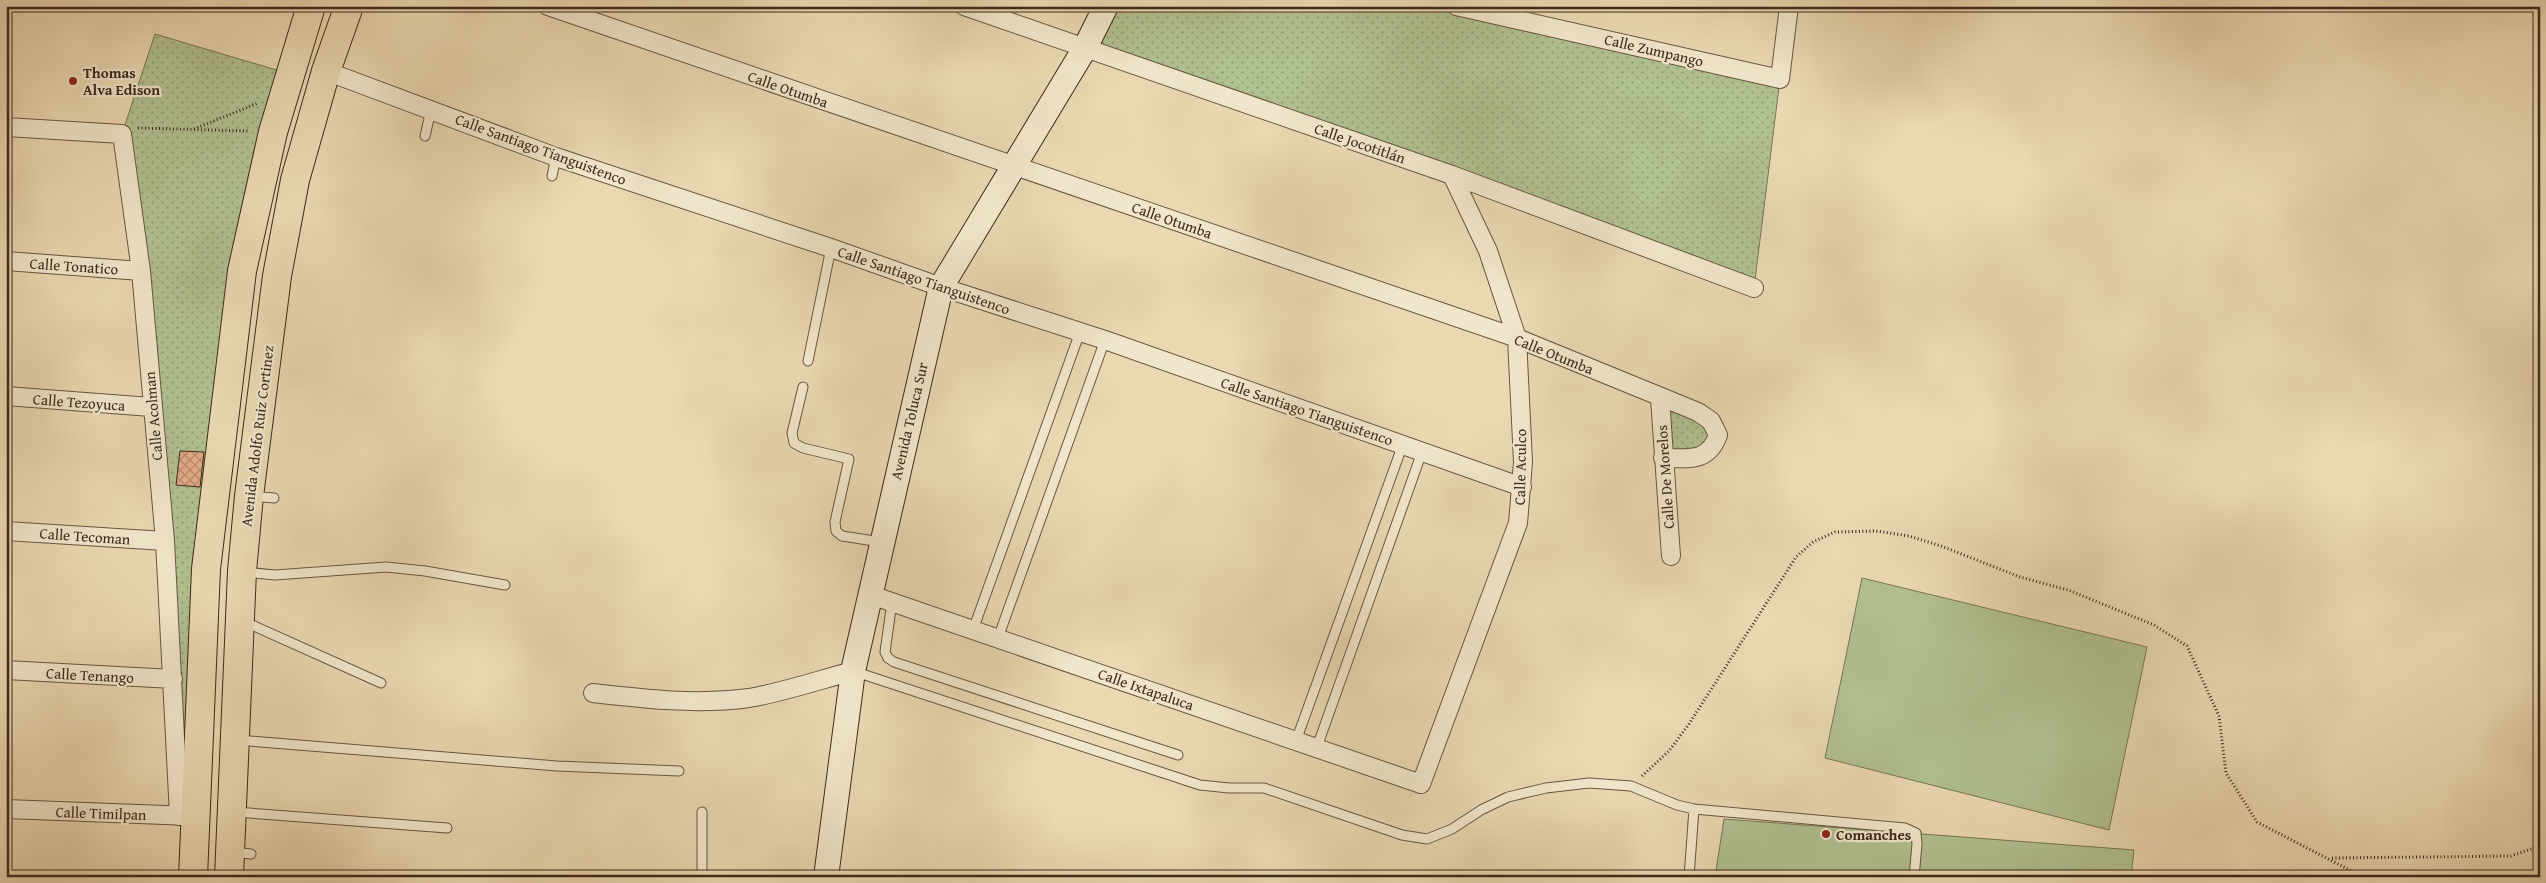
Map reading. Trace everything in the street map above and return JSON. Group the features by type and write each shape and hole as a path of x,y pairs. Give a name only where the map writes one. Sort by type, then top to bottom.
{"main road":[{"name":"Avenida Adolfo Ruiz Cortinez","path":"237,861 233,812 242,571 262,497 282,250 295,180 326,71 349,6"},
{"path":"193,877 188,816 206,569 247,242 273,132 307,11"},
{"path":"247,242 282,250"}],"street":[{"name":"Calle Otumba","path":"548,6 1517,338 1698,412 1712,421 1718,435 1713,448 1700,457 1663,458"},
{"name":"Calle Jocotitlán","path":"964,6 1452,175 1754,288"},
{"name":"Avenida Toluca Sur","path":"826,877 853,671 882,598 881,542 941,287 1085,48 1106,6"},
{"name":"Calle Zumpango","path":"1456,6 1780,79 1789,6"},
{"name":"Calle Santiago Tianguistenco","path":"326,71 556,157 1104,340 1522,487"},
{"path":"6,127 122,134"},
{"name":"Calle Acolman","path":"122,134 141,270 151,407 165,541 173,680 188,816"},
{"name":"Calle Aculco","path":"1421,784 1518,523 1522,487 1517,338 1488,251 1452,175"},
{"name":"Calle Tonatico","path":"6,262 141,270"},
{"name":"Calle Tezoyuca","path":"6,396 151,407"},
{"name":"Calle De Morelos","path":"1660,398 1671,556"},
{"name":"Calle Tecoman","path":"6,531 165,541"},
{"name":"Calle Ixtapaluca","path":"882,598 1421,784"},
{"name":"Calle Tenango","path":"6,670 173,680"},
{"path":"593,693 658,701 707,701 750,698 853,671"},
{"name":"Calle Timilpan","path":"6,809 188,816"}],"lane":[{"path":"425,136 431,110"},
{"path":"552,176 556,157"},
{"path":"808,361 831,248"},
{"path":"973,630 1080,332"},
{"path":"998,638 1104,340"},
{"path":"803,387 792,433 794,443 803,448 849,459 835,522 836,531 842,536 881,542"},
{"path":"1296,741 1403,444"},
{"path":"1317,748 1422,452"},
{"path":"242,571 275,576 386,567 425,571 505,585"},
{"path":"882,598 885,652 888,658 894,662 1178,755"},
{"path":"241,620 381,683"},
{"path":"853,671 1200,785 1229,788 1264,788 1402,834 1427,839 1452,829 1481,810 1508,797 1546,788 1589,783 1631,786 1677,805 1694,809 1905,828 1916,833 1914,877"},
{"path":"237,740 557,766 679,771"},
{"path":"1688,877 1694,809"},
{"path":"233,812 447,828"},
{"path":"702,812 702,877"}],"path":[{"path":"192,129 284,93"},
{"path":"122,134 134,127 273,132"},
{"path":"1631,786 1669,750 1689,724 1796,557 1813,542 1835,532 1876,530 1909,536 1941,546 1996,568 2068,590 2145,622 2187,646 2219,716 2226,773 2257,822 2330,858 2363,877"},
{"path":"2330,858 2511,856 2540,846"}],"green space":[{"path":"1106,6 1456,6 1780,79 1754,288 1085,48"},
{"path":"155,34 290,74 273,132 179,816 122,134"},
{"path":"1660,398 1711,421 1713,448 1663,458"},
{"path":"1862,578 2147,647 2109,830 1825,758"},
{"name":"Comanches","path":"1724,819 2134,850 2131,877 1715,877"}],"building":[{"path":"180,451 204,452 200,487 176,485"}],"place":[{"name":"Thomas Alva Edison","path":"73,81"},
{"name":"Comanches","path":"1826,834"}]}
